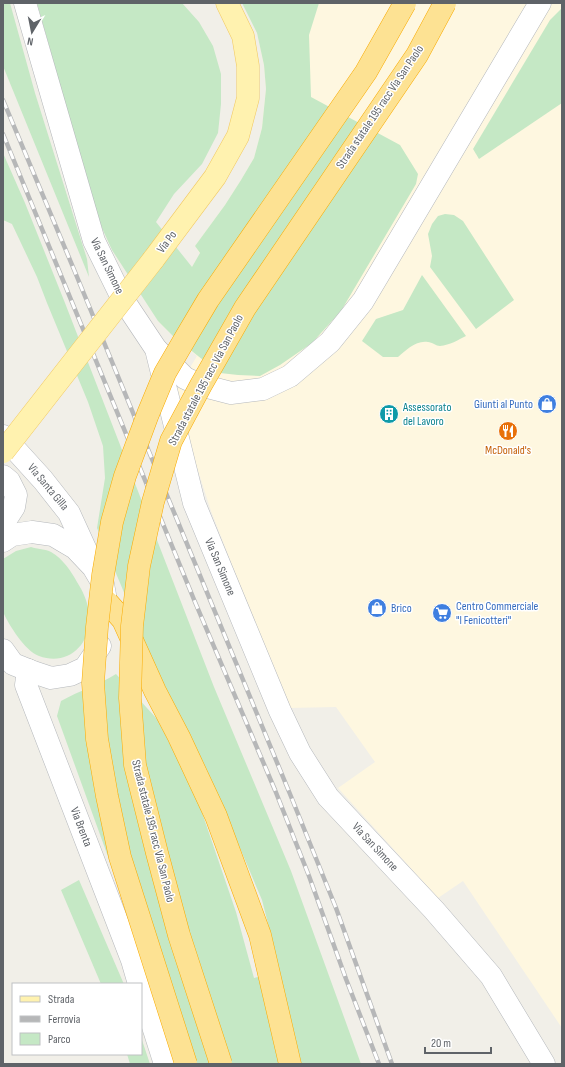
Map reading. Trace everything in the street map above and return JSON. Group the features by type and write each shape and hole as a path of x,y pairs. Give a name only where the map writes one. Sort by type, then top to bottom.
{"highway":[{"path":"186,1064 120,856 97,739 93,683 102,582 112,522 125,476 148,414 166,374 186,337 208,300 366,72 405,3"},
{"name":"Strada statale 195 racc Via San Paolo","path":"221,1064 179,935 135,765 130,698 132,626 139,566 154,502 171,441 201,385 245,308 417,55 445,3"},
{"path":"107,602 123,620 155,691 179,737 216,816 260,935 290,1064"}],"main road":[{"name":"Via Po","path":"4,442 153,260 215,177 238,136 248,98 248,66 243,36 227,3"}],"street":[{"name":"Via San Simone","path":"26,3 94,241 122,298 156,349 194,503 280,711 300,753 328,797 434,910 491,976 544,1064"},
{"path":"156,349 185,378 200,385 231,392 263,389 290,376 330,342 363,301 540,3"},
{"name":"Via Santa Gilla","path":"4,442 43,480 69,513 93,567"},
{"path":"3,476 8,481 16,496 14,507 3,524"},
{"path":"3,541 12,535 32,532 53,535 75,548 93,567 103,584 107,602 105,633 99,648 85,668 70,675 51,678 12,663"},
{"name":"Via Brenta","path":"12,663 26,685 132,960 139,983"},
{"path":"142,992 165,1064"}],"shaded area":[{"path":"242,3 562,3 562,1028 463,881 438,898 338,788 375,762 336,707 288,708 211,511 191,449 177,389 197,356 158,321 200,254 195,246 225,205 254,158 262,128 266,89 264,65 257,33"}],"green space":[{"path":"3,3 10,3 35,93 87,259 89,277 3,66"},
{"path":"37,3 182,3 199,22 213,46 221,74 221,104 218,133 202,164 174,194 156,222 192,267 200,253 195,246 225,205 254,158 262,128 266,89 264,65 257,33 242,3 319,3 309,35 311,97 400,145 418,174 416,184 341,311 312,343 280,365 260,376 220,373 173,336 158,321 112,250 97,217"},
{"path":"562,8 562,103 479,159 473,149 550,20"},
{"path":"3,153 25,203 65,303 214,687 291,871 361,1064 178,1064 131,920 57,716 61,701 116,674 157,719 195,792 236,912 254,978 279,971 262,900 206,768 162,683 97,528 105,478 103,446 88,402 37,277 12,224 3,220"},
{"path":"445,214 454,215 463,221 514,300 476,329 430,267 432,256 428,234 432,224 438,216"},
{"path":"422,275 466,336 440,346 430,342 415,344 398,357 383,357 362,341 376,319 403,310"},
{"path":"31,547 49,551 59,558 72,574 86,600 89,610 88,630 80,646 67,656 49,658 39,656 28,649 9,624 3,612 3,559 16,551"},
{"path":"79,880 124,983 101,983 61,890"},
{"path":"142,1040 150,1064 130,1064 127,1055 142,1055"}],"railway":[{"path":"3,100 290,794 336,908 392,1064"},
{"path":"3,134 195,602 275,790 309,876 346,979 379,1064"}],"place":[{"name":"Giunti al Punto","path":"547,404"},
{"name":"Assessorato del Lavoro","path":"389,414"},
{"name":"McDonald's","path":"508,431"},
{"name":"Brico","path":"377,608"},
{"name":"Centro Commerciale \"I Fenicotteri\"","path":"442,613"}]}
